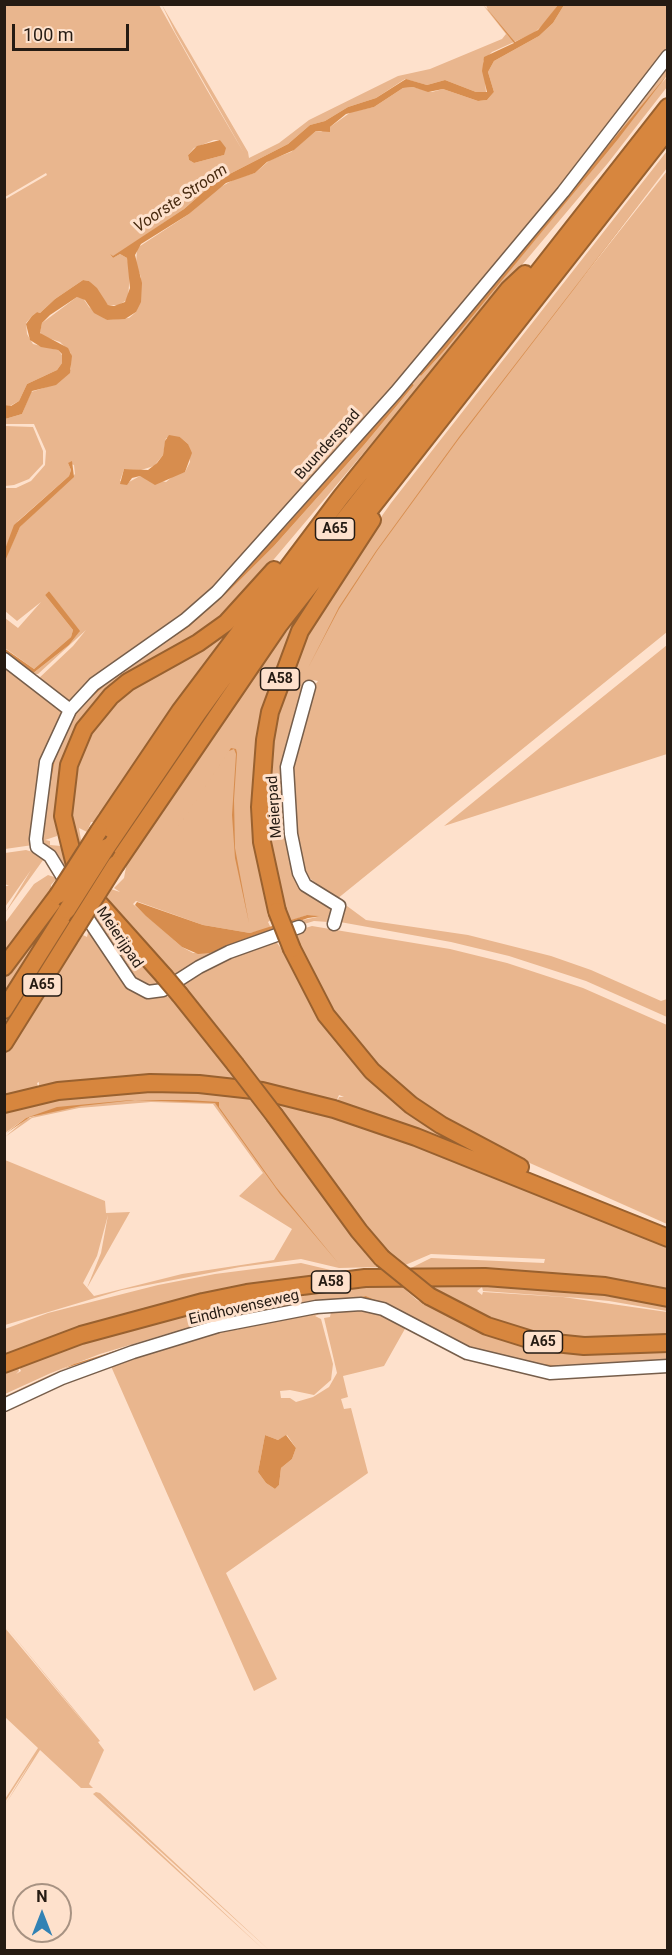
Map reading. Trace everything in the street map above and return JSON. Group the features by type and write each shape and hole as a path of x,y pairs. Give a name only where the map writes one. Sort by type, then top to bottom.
{"highway":[{"name":"A65","path":"4,1010 107,847 198,713 267,618 668,107"},
{"name":"A65","path":"4,1043 116,864 279,625 668,130"},
{"name":"A65","path":"4,967 57,895 180,711 341,497 509,289 577,222"},
{"name":"A58","path":"396,474 385,502 330,582 300,631 270,712 265,740 260,807 264,851 277,911 292,949 326,1015 372,1071 411,1105 441,1125 531,1172 574,1199"},
{"name":"A65","path":"341,497 226,622 191,647 133,679 111,696 90,721 74,750 65,779 64,827 75,865 98,901 180,995 235,1064 359,1231 382,1258 429,1296 479,1323 535,1341 584,1346 668,1343"},
{"name":"A58","path":"4,1104 58,1091 150,1083 199,1084 262,1091 334,1109 446,1149 668,1238"},
{"name":"A58","path":"4,1364 121,1322 203,1302 282,1288 365,1278 496,1278 605,1287 668,1298"}],"street":[{"name":"Buunderspad","path":"37,847 46,762 70,710 94,684 185,620 217,592 403,384 563,192 668,56"},
{"path":"4,659 70,710"},
{"name":"Meierpad","path":"309,687 287,767 291,834 299,873 305,885 339,906 334,924"},
{"name":"Meierijpad","path":"37,847 54,861 96,932 131,983 142,991 163,990 199,967 229,952 299,927"},
{"name":"Eindhovenseweg","path":"4,1405 92,1367 218,1326 316,1307 361,1304 383,1309 467,1353 540,1371 585,1372 668,1366"}],"shaded area":[{"path":"5,5 159,5 244,153 162,5 248,152 249,158 279,143 309,120 398,76 430,69 502,39 506,34 483,5 488,10 486,5 558,5 546,22 534,33 492,52 483,61 486,92 476,92 445,80 427,85 405,79 376,98 348,107 325,121 310,125 288,144 216,181 184,209 113,257 110,254 113,258 120,254 127,258 130,271 128,299 119,305 108,305 89,281 83,280 55,299 40,313 37,312 32,316 26,323 27,334 33,344 58,350 62,355 62,363 57,370 27,384 19,401 10,406 4,405 4,200 47,175 46,173 5,197","holes":["220,140 224,155 194,163 189,160 188,155 194,148"]},
{"path":"484,5 515,42 538,30 558,5 564,5 553,23 539,36 494,61 488,72 494,92 487,100 478,101 443,89 428,92 413,87 403,88 374,107 346,114 330,127 330,132 316,131 294,150 267,162 255,173 226,183 189,214 141,244 135,255 142,283 141,302 136,312 125,319 107,320 94,313 85,300 77,297 50,315 42,323 40,333 68,348 72,356 70,373 56,385 32,391 22,414 5,419 5,405 11,406 19,401 27,384 57,370 62,363 62,354 58,350 41,347 30,340 26,324 32,316 37,312 40,313 55,299 83,280 89,281 97,288 108,305 114,306 125,302 130,288 127,258 120,254 113,258 110,254 113,256 184,209 216,181 288,144 310,125 325,121 348,107 376,98 406,79 427,85 445,80 476,92 487,92 482,71 484,57 514,43"},
{"path":"564,5 667,5 667,52 401,383 219,585 71,704 37,680 73,646 86,630 38,674 32,674 69,645 79,632 49,591 45,595 73,630 71,637 34,669 5,648 5,618 18,628 41,602 17,621 5,611 4,561 20,527 75,474 74,465 68,463 71,470 69,476 18,521 5,549 5,488 16,488 31,481 45,465 46,451 34,424 5,424 5,419 22,414 31,392 56,384 71,369 71,353 60,342 42,336 40,332 42,323 77,297 83,298 89,307 107,320 129,318 136,312 141,277 136,265 137,248 189,214 217,189 235,179 255,173 270,160 291,152 316,131 321,132 351,112 374,107 403,88 413,87 432,92 443,89 478,101 487,100 494,92 488,72 494,61 539,36 553,23","holes":["180,437 188,444 190,462 185,472 177,473 166,482 140,476 129,482 120,481 124,469 141,470 154,466 163,455 166,438"]},
{"path":"667,60 667,75 662,83 667,77 667,87 608,163 248,590 222,617 196,636 126,676 89,710 73,736 62,765 57,796 57,836 45,840 50,841 50,845 61,846 68,863 62,872 56,860 40,846 46,779 43,820 46,817 49,781 56,753 66,730 82,706 117,675 189,627 226,594 274,546 414,385 411,382 286,526 210,604 182,627 115,672 82,702 65,726 52,755 46,778 48,761 60,732 72,712 88,692 114,671 196,614 224,587 405,385 565,192","holes":["595,166 444,351 421,376 418,374"]},
{"path":"667,75 618,139 444,351 421,376 418,374"},
{"path":"220,140 226,148 224,155 194,163 189,160 188,155 197,146"},
{"path":"667,151 667,168 573,290 667,171 667,632 337,899 304,874 301,875 292,825 293,758 309,692 318,681 313,680 305,691 290,753 287,788 289,828 298,876 329,902 333,915 328,922 314,921 291,928 290,924 322,916 307,915 290,921 285,915 271,859 267,819 268,767 275,722 281,692 301,641 331,588 391,503"},
{"path":"667,168 458,440 377,551 339,609 308,668 339,607 376,551 459,437"},
{"path":"411,382 414,385 364,445 274,546 226,594 189,627 117,675 82,706 66,730 56,753 44,820 46,778 65,726 87,696 210,604 286,526"},
{"path":"5,426 33,427 43,451 43,464 29,479 5,486"},
{"path":"169,435 180,437 188,444 192,453 185,472 155,485 140,476 132,478 127,485 120,484 124,469 148,470 157,463 163,455 165,441"},
{"path":"72,461 74,477 20,527 5,561 5,549 14,525 69,476 71,470 68,463"},
{"path":"279,568 101,815 99,813 95,822 91,822 87,832 79,828 81,840 84,839 74,853 70,840 70,769 109,701 193,649"},
{"path":"330,573 262,736 272,910 269,914 271,920 268,922 271,928 250,933 203,925 136,901 133,904 182,947 193,953 210,953 271,931 177,976 104,902 111,889 120,892 114,888 124,878 127,862 227,712"},
{"path":"49,591 80,631 69,645 32,674 5,653 4,648 34,669 71,637 73,630 45,595"},
{"path":"667,645 667,754 444,826 553,737"},
{"path":"4,662 66,709 33,845 5,849"},
{"path":"231,748 236,749 237,753 234,800 235,848 249,923 235,858 232,815 236,754 234,749 229,751 152,866"},
{"path":"26,850 46,856 5,913 31,870 5,907 5,886 9,886 5,884 5,853"},
{"path":"48,875 57,878 51,885 51,892 5,956 5,923 34,884"},
{"path":"137,902 203,925 250,933 307,915 322,916 308,918 210,953 198,954 182,947 135,905"},
{"path":"347,906 366,920 468,935 551,956 591,970 661,1001 667,999 667,1017 586,981 509,956 451,942 340,922 343,909"},
{"path":"57,912 5,997 5,970"},
{"path":"98,912 159,979 160,987 142,988 92,921"},
{"path":"312,926 450,949 507,963 583,988 667,1025 667,1224 487,1144 425,1107 383,1072 335,1017 292,932"},
{"path":"89,928 129,983 175,999 237,1080 182,1075 120,1076 39,1087 39,1082 38,1087 5,1095 4,1055 75,942 78,943 83,935 87,937"},
{"path":"274,939 293,964 329,1024 376,1078 428,1120 508,1164 337,1102 339,1097 344,1097 339,1095 336,1102 261,1083 180,981 206,964"},
{"path":"144,1088 248,1094 366,1250 365,1253 379,1267 339,1268 301,1259 240,1267 122,1290 5,1325 5,1160 105,1201 106,1213 130,1212 87,1288 94,1296 182,1274 274,1260 292,1229 239,1196 263,1173 213,1104 151,1102 79,1108 32,1118 5,1137 26,1119 41,1114 26,1118 5,1133 5,1108","holes":["108,1215 101,1253 87,1288 83,1283 97,1256"]},
{"path":"274,1099 378,1129 667,1244 667,1292 407,1270 431,1258 544,1263 545,1259 431,1254 403,1266 364,1225"},
{"path":"135,1100 81,1106 30,1117 5,1134 26,1118 57,1107"},
{"path":"135,1100 219,1102 219,1107 276,1187 339,1264 280,1194 215,1103"},
{"path":"301,1263 339,1272 383,1270 309,1279 5,1358 5,1329 48,1313 158,1285 215,1274"},
{"path":"428,1284 573,1291 667,1305 667,1311 609,1301 579,1298 483,1291 482,1287 477,1291 482,1295 483,1292 563,1297 667,1312 667,1334 616,1335 617,1337 667,1335 667,1340 616,1343 504,1330"},
{"path":"400,1285 417,1300 488,1334 667,1349 667,1359 645,1361 667,1360 667,1364 584,1372 494,1360 374,1303 210,1329 5,1403 5,1396 50,1375 183,1330 227,1319 349,1299 366,1298 385,1305 366,1296 290,1305 225,1318 183,1329 100,1354 51,1373 5,1394 5,1373 18,1367 19,1371 16,1374 21,1371 19,1367 89,1341 183,1315 250,1301 305,1296 306,1293"},
{"path":"366,1296 454,1343 515,1362 578,1367 667,1360 577,1368 514,1362 453,1343 366,1298 284,1308 183,1330 66,1368 5,1396 74,1364 183,1329 265,1310"},
{"path":"360,1307 381,1310 462,1353 522,1371 581,1376 667,1370 577,1377 537,1375 502,1368 464,1356 406,1327 384,1366 343,1376 348,1397 341,1399 344,1409 351,1408 368,1473 226,1573 277,1679 254,1691 110,1364 5,1409 5,1407 85,1371 143,1351 232,1328 238,1330 240,1326 317,1312 319,1314 315,1316 321,1319 333,1364 331,1380 314,1395 290,1390 280,1391 281,1398 290,1398 296,1402 313,1397 329,1387 337,1373 324,1318 330,1317 331,1312 324,1313 325,1311","holes":["265,1435 278,1440 287,1435 296,1448 292,1459 281,1468 279,1485 275,1489 266,1483 258,1472"]},
{"path":"265,1435 278,1440 286,1435 296,1448 292,1459 281,1468 279,1485 275,1489 266,1483 258,1472"},
{"path":"4,1624 100,1741 98,1742 104,1750 89,1784 93,1788 81,1788 40,1750 5,1805 34,1757 5,1802 5,1799 38,1748 5,1717 5,1628 94,1735"},
{"path":"100,1793 269,1950 97,1794 264,1950 93,1794"}],"water label":[{"name":"Voorste Stroom","path":"181,199"}]}
